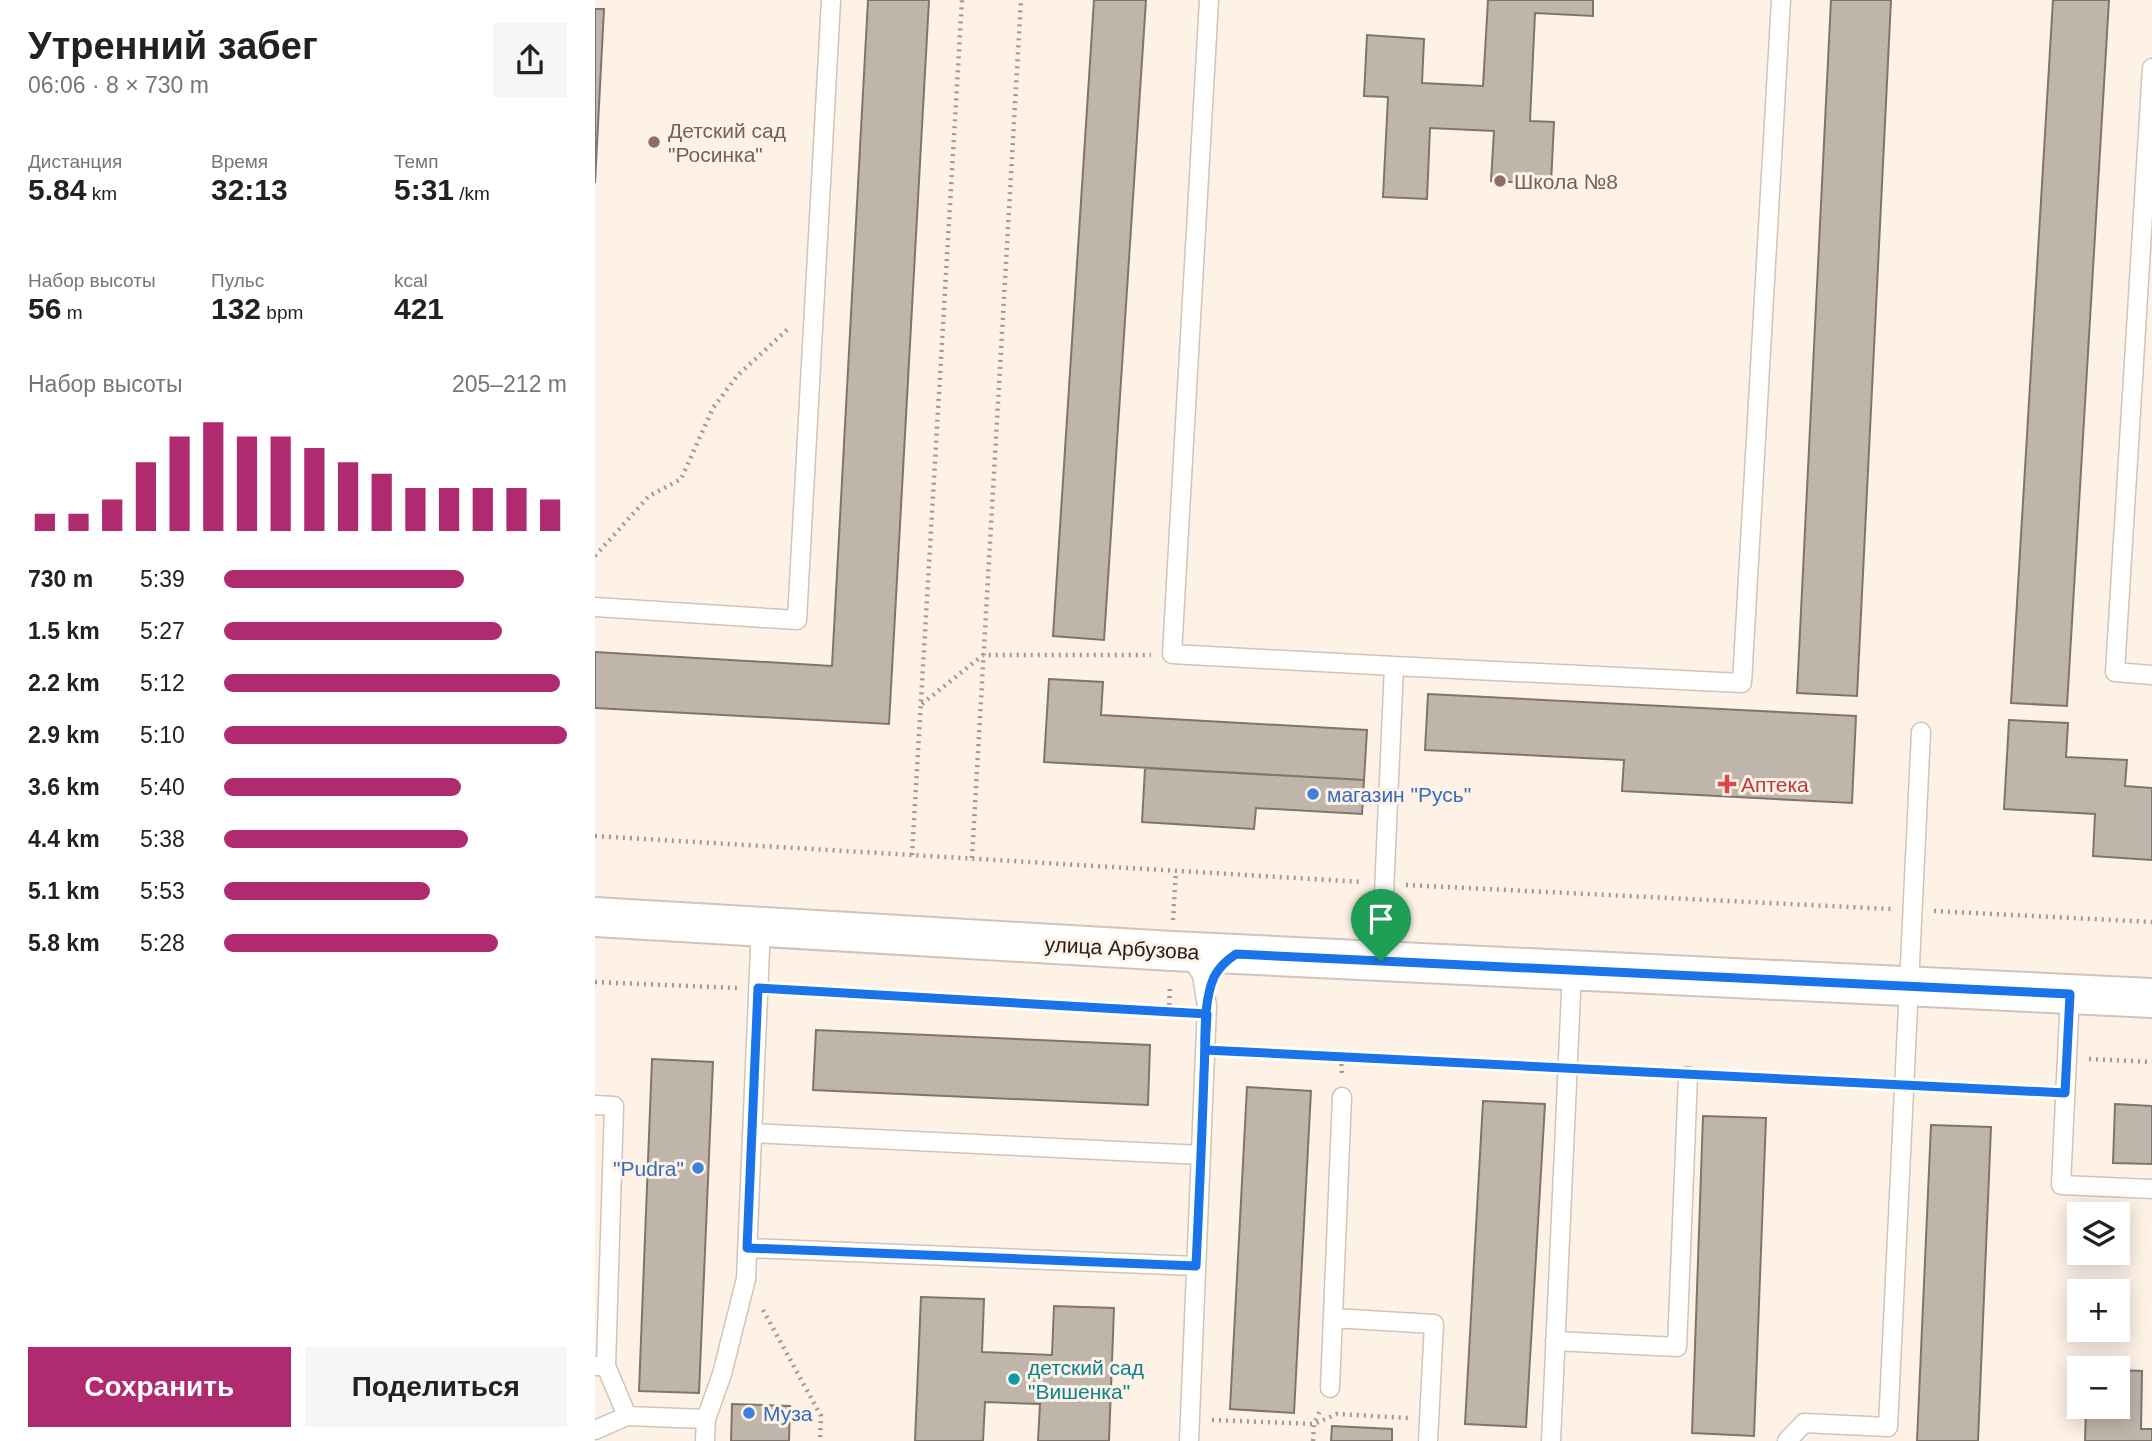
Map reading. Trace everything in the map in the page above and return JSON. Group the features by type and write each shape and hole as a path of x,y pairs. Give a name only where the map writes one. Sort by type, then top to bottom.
{"street":[{"name":"улица Арбузова","path":"595,917 1187,952 2152,998"}],"lane":[{"path":"595,607 797,620 831,0"},
{"path":"1209,0 1172,654 1742,683 1781,0"},
{"path":"2152,68 2115,672 2152,675"},
{"path":"1381,961 1394,666"},
{"path":"1787,1441 1804,1423 1888,1427 1921,732"},
{"path":"705,1441 706,1419 722,1374 745,1279 761,925"},
{"path":"1187,952 1202,975 1207,1010"},
{"path":"1189,1441 1207,1010 1215,976 1224,962 1236,954"},
{"path":"1551,1441 1572,970"},
{"path":"2070,994 2061,1185 2152,1189"},
{"path":"1555,1341 1677,1347 1688,1076"},
{"path":"1330,1388 1342,1097"},
{"path":"595,1105 614,1106 600,1366 627,1416"},
{"path":"752,1133 1201,1155"},
{"path":"747,1248 1196,1266"},
{"path":"1333,1318 1434,1324 1428,1441"},
{"path":"595,1430 627,1416 706,1419"}],"path":[{"path":"912,855 962,0"},
{"path":"972,858 1021,0"},
{"path":"595,556 649,496 681,479 713,408 737,376 814,304"},
{"path":"921,704 983,655 1172,654"},
{"path":"595,982 1207,1010"},
{"path":"1205,1050 2065,1093"},
{"path":"2067,1058 2152,1062"},
{"path":"745,1279 821,1416 820,1441"},
{"path":"1313,1441 1314,1423 1330,1388"},
{"path":"1190,1419 1314,1423 1337,1414 1408,1418 1428,1441"}],"building":[{"path":"868,0 929,0 889,724 595,708 595,652 832,666"},
{"path":"1094,0 1146,0 1104,640 1053,636"},
{"path":"1488,0 1593,0 1593,16 1535,13 1530,121 1554,122 1551,184 1491,181 1494,131 1430,128 1427,199 1383,197 1388,97 1364,96 1367,35 1424,39 1422,83 1483,86"},
{"path":"1831,0 1891,0 1857,696 1797,693"},
{"path":"2053,0 2109,0 2067,706 2011,703"},
{"path":"595,9 604,9 595,183"},
{"path":"1049,679 1103,682 1101,715 1367,730 1364,780 1044,762"},
{"path":"1428,694 1856,716 1852,803 1622,791 1624,760 1425,750"},
{"path":"2009,720 2068,723 2066,757 2127,760 2125,786 2152,788 2152,860 2093,856 2095,814 2004,809"},
{"path":"1145,768 1364,780 1362,814 1256,808 1254,829 1142,822"},
{"path":"816,1030 1150,1045 1148,1105 813,1090"},
{"path":"652,1059 713,1062 699,1393 639,1391"},
{"path":"1247,1087 1311,1091 1294,1413 1230,1409"},
{"path":"1483,1101 1545,1104 1526,1427 1465,1424"},
{"path":"2115,1104 2152,1106 2152,1164 2113,1163"},
{"path":"1703,1116 1766,1118 1754,1436 1692,1433"},
{"path":"1931,1125 1991,1127 1978,1441 1917,1441"},
{"name":"детский сад \"Вишенка\"","path":"921,1297 984,1299 982,1352 1052,1355 1054,1306 1114,1308 1109,1441 1038,1441 1040,1404 985,1402 983,1441 915,1441"},
{"path":"2130,1371 2142,1371 2141,1429 2152,1429 2152,1441 2085,1441 2086,1419 2130,1419"},
{"path":"732,1404 790,1406 789,1441 731,1441"},
{"path":"1332,1426 1392,1429 1392,1441 1331,1441"}],"place":[{"name":"Детский сад \"Росинка\"","path":"654,142"},
{"name":"Школа №8","path":"1500,181"},
{"name":"Аптека","path":"1727,784"},
{"name":"магазин \"Русь\"","path":"1313,794"},
{"name":"\"Pudra\"","path":"698,1168"},
{"name":"детский сад \"Вишенка\"","path":"1014,1379"},
{"name":"Муза","path":"749,1413"}],"route":[{"path":"1381,961 1236,954 1224,962 1215,976 1207,1006 1207,1014 1205,1050 1196,1266 747,1248 758,988 1207,1014 1205,1050 1761,1080 2065,1093 2070,994 1381,961"}]}
